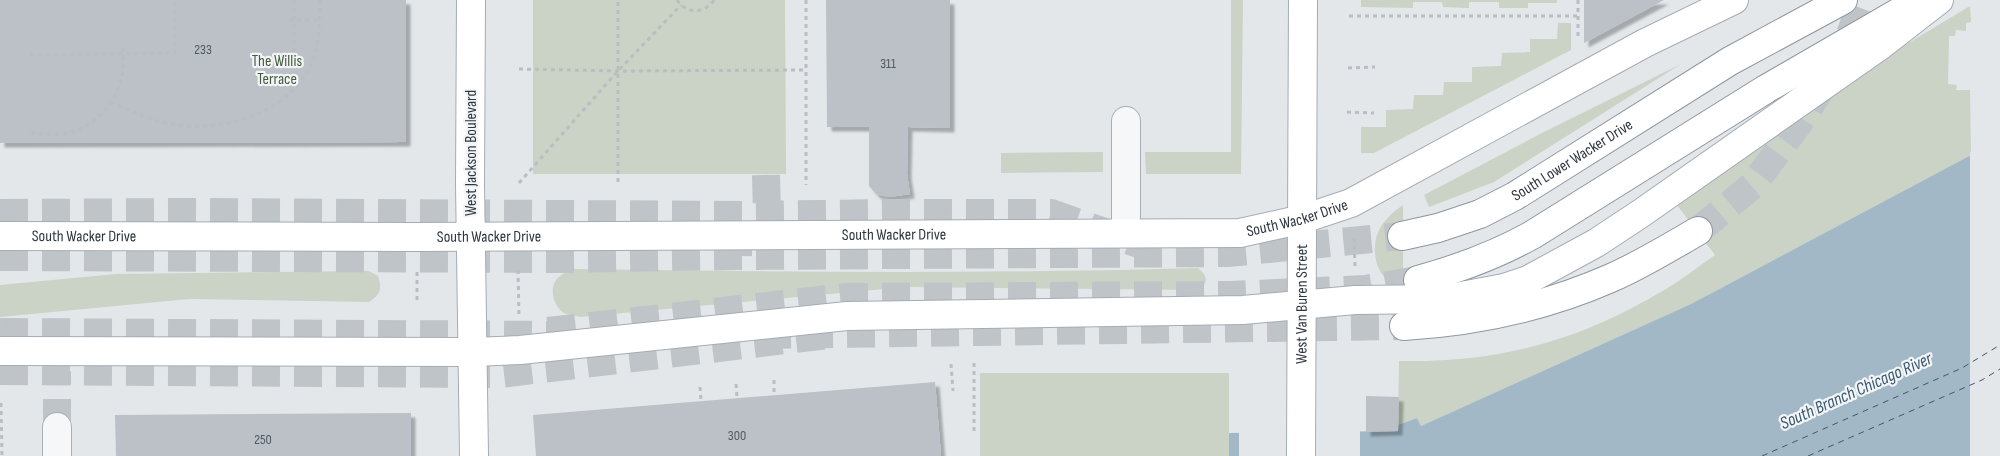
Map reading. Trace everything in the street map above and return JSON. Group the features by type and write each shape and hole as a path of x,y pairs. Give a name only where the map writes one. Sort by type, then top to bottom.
{"main road":[{"name":"West Jackson Boulevard","path":"471,0 471,236 474,456"},
{"name":"West Van Buren Street","path":"1301,456 1302,0"},
{"name":"South Wacker Drive","path":"0,236 1240,233 1303,220 1351,203 1645,43 1734,0"},
{"path":"1730,60 1812,0"},
{"path":"1730,60 1843,0"},
{"path":"0,350 473,352 520,350 847,316 1243,310 1355,300 1411,289 1504,251 1766,89 1920,0"},
{"path":"1411,289 1445,299 1490,291 1528,280 1596,243 1881,45 1939,0"},
{"name":"South Lower Wacker Drive","path":"1402,236 1438,228 1480,214 1515,196 1730,60"},
{"path":"1404,326 1442,324 1511,312 1559,298 1612,278 1698,231"}],"lane":[{"path":"1126,120 1126,233"},
{"path":"57,427 57,456"}],"path":[{"path":"30,55 175,53 175,0"},
{"path":"294,0 294,88"},
{"path":"111,102 152,120 199,127 226,124 253,116 301,82 312,61 318,43 320,0"},
{"path":"618,0 618,182"},
{"path":"677,0 687,9 701,10 707,8 714,0"},
{"path":"806,0 806,185"},
{"path":"1578,0 1578,46"},
{"path":"519,183 618,71 681,5"},
{"path":"1349,16 1578,16"},
{"path":"288,20 320,20"},
{"path":"31,132 63,134 84,127 104,112 115,95 123,71 123,47"},
{"path":"1348,68 1375,66"},
{"path":"519,69 618,71 806,70"},
{"path":"1347,112 1374,113"},
{"path":"1354,235 1355,270"},
{"path":"518,268 519,322"},
{"path":"417,272 417,301"},
{"path":"974,363 974,434"},
{"path":"951,364 953,391"},
{"path":"774,380 774,395"},
{"path":"736,384 738,398"},
{"path":"700,387 701,401"},
{"path":"1,403 2,456"}],"green space":[{"path":"533,0 785,0 786,174 533,174"},
{"path":"1231,0 1243,0 1241,174 1146,174 1145,152 1231,152"},
{"path":"1361,0 1557,0 1557,3 1528,3 1528,8 1499,8 1499,2 1469,2 1469,8 1443,7 1442,2 1413,2 1413,8 1361,7"},
{"path":"1970,6 1971,22 1966,23 1966,31 1956,30 1955,36 1949,36 1948,84 1957,85 1956,90 1970,90 1971,155 1691,304 1421,426 1417,418 1398,425 1399,361 1436,361 1471,358 1505,353 1538,345 1602,322 1634,307 1672,285 1715,255 1677,205 1905,45"},
{"path":"1558,23 1571,23 1571,50 1374,153 1361,153 1361,127 1386,127 1386,110 1413,109 1414,95 1443,95 1444,82 1472,82 1472,67 1501,66 1502,53 1530,52 1530,39 1557,39"},
{"path":"1681,64 1494,182 1429,207 1424,195 1542,133"},
{"path":"1103,152 1103,172 1001,173 1001,153"},
{"path":"1403,205 1403,284 1392,282 1381,273 1376,259 1375,243 1381,226"},
{"path":"1198,268 1206,279 1205,284 1200,290 905,287 580,317 566,314 560,310 555,303 553,293 556,280 572,269 885,272"},
{"path":"369,271 378,276 380,291 369,302 189,299 0,317 0,285 116,274"},
{"path":"980,373 1229,373 1229,456 980,456"}],"water":[{"name":"South Branch Chicago River","path":"1971,155 2000,456 1229,456 1229,433 1398,431 1398,425 1417,418 1421,426 1691,304"}],"pier":[{"path":"2000,136 2000,456 1970,456 1970,152"},
{"path":"1360,429 1360,456 1239,456 1239,430"}],"building":[{"name":"The Willis Terrace","path":"0,0 406,0 406,142 0,143"},
{"path":"826,0 950,0 950,128 908,127 907,174 910,194 889,197 876,194 869,186 869,127 827,127"},
{"path":"1584,0 1664,0 1584,43"},
{"path":"935,382 941,456 536,456 533,415"},
{"path":"1366,396 1399,397 1398,431 1366,432"},
{"path":"411,413 411,456 116,456 115,415"}],"ferry route":[{"path":"1762,456 1962,368 2000,345"},
{"path":"1808,456 1982,380 2000,369"}],"tunnel":[{"path":"1698,231 1753,185 1799,123 1841,58 1863,0"},
{"path":"766,175 767,214"},
{"path":"0,213 190,212 750,215 1051,213 1161,252"},
{"path":"738,256 739,215"},
{"path":"0,257 554,259 1228,253 1402,236"},
{"path":"548,331 846,297 1231,295 1365,289 1418,280"},
{"path":"763,335 1404,326"},
{"path":"0,332 568,335"},
{"path":"0,371 500,374 828,335"},
{"path":"57,371 57,427"}]}
